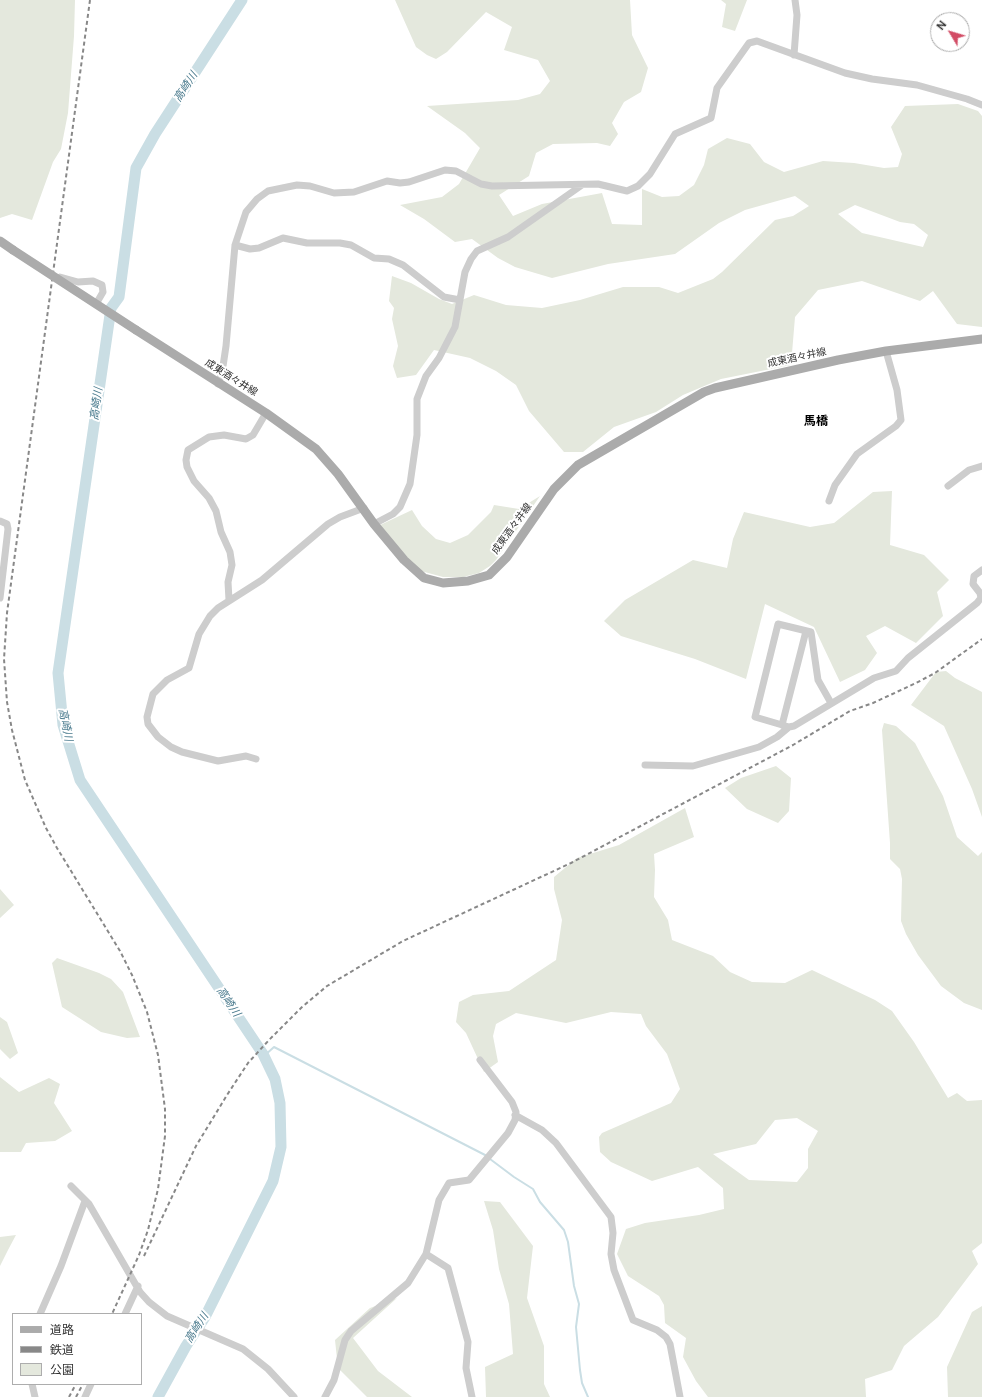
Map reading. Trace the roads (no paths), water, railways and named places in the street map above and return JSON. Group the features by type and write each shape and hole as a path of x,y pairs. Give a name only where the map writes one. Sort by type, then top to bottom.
{"main road":[{"name":"成東酒々井線","path":"0,241 218,384 266,413 316,449 338,474 364,508 374,524 404,560 424,578 443,583 468,582 479,579 497,568 507,557 554,488 578,465 693,398 715,388 886,351 982,339"}],"street":[{"path":"794,54 797,15 795,0"},
{"path":"218,384 222,373 226,346 235,245 246,212 257,199 268,191 297,185 310,186 341,194 354,192 387,181 400,183 409,182 445,170 456,172 481,184 492,186 598,184 627,191 638,186 650,174 675,134 711,118 717,88 749,43 757,41 845,73 872,79 917,85 967,99 982,105"},
{"path":"374,524 393,514 400,506 410,484 417,436 418,399 426,376 443,352 455,328 465,272 471,259 478,251 508,237 583,185"},
{"path":"235,245 250,249 259,248 283,238 307,243 340,243 350,245 374,258 389,259 403,265 444,297 460,300"},
{"path":"60,277 78,282 96,282 102,285 104,292 96,304"},
{"path":"829,501 835,485 857,454 901,420 897,390 886,351"},
{"path":"229,600 228,582 232,565 230,552 221,532 216,511 209,498 194,481 187,468 186,460 188,450 209,437 224,435 246,440 253,435 266,413"},
{"path":"948,486 969,470 982,466"},
{"path":"256,759 246,756 218,761 182,752 171,747 158,737 148,724 147,717 153,694 167,680 189,668 194,645 204,624 218,608 262,580 328,524 340,517 364,508"},
{"path":"0,521 7,524 8,529 0,598"},
{"path":"831,703 818,680 811,632 778,624 755,718 785,726 831,703 874,678 896,671 908,658 977,603 981,598 980,593 973,584 974,576 982,570"},
{"path":"645,765 693,766 759,747 777,737 785,726 806,631"},
{"path":"325,1397 334,1380 345,1340 351,1331 408,1283 426,1254 439,1200 449,1183 469,1180 508,1133 515,1115 512,1102 480,1060"},
{"path":"515,1115 542,1130 556,1143 611,1217 613,1233 611,1254 614,1270 633,1320 657,1330 666,1337 670,1344 680,1397"},
{"path":"71,1186 85,1201 138,1286 140,1292 158,1310 233,1344 251,1354 279,1379 294,1397"},
{"path":"40,1313 61,1266 85,1201"},
{"path":"426,1254 448,1268 468,1342 466,1368 472,1397"},
{"path":"125,1313 138,1286"},
{"path":"32,1385 35,1397"},
{"path":"85,1397 91,1385"}],"waterway":[{"name":"高崎川","path":"158,1397 186,1346 205,1317 273,1181 281,1147 280,1103 275,1079 263,1054 80,780 63,725 58,673 111,308 119,297 136,168 155,134 242,0"},
{"path":"264,1056 274,1047 487,1156"},
{"path":"490,1159 533,1189 540,1202 564,1230 568,1242 574,1286 579,1304 576,1327 580,1370 582,1383 588,1397"}],"railway":[{"path":"90,0 7,613 4,659 7,702 12,730 25,780 46,828 120,951 132,975 147,1012 158,1055 165,1109 165,1136 158,1189 148,1230 139,1255 112,1313"},
{"path":"144,1256 196,1146 248,1063 302,1007 327,986 403,941 571,863 793,745 850,711 873,703 935,673 982,639"},
{"path":"69,1397 75,1385"},
{"path":"76,1397 82,1385"}],"district":[{"name":"馬橋","path":"816,422"}]}
